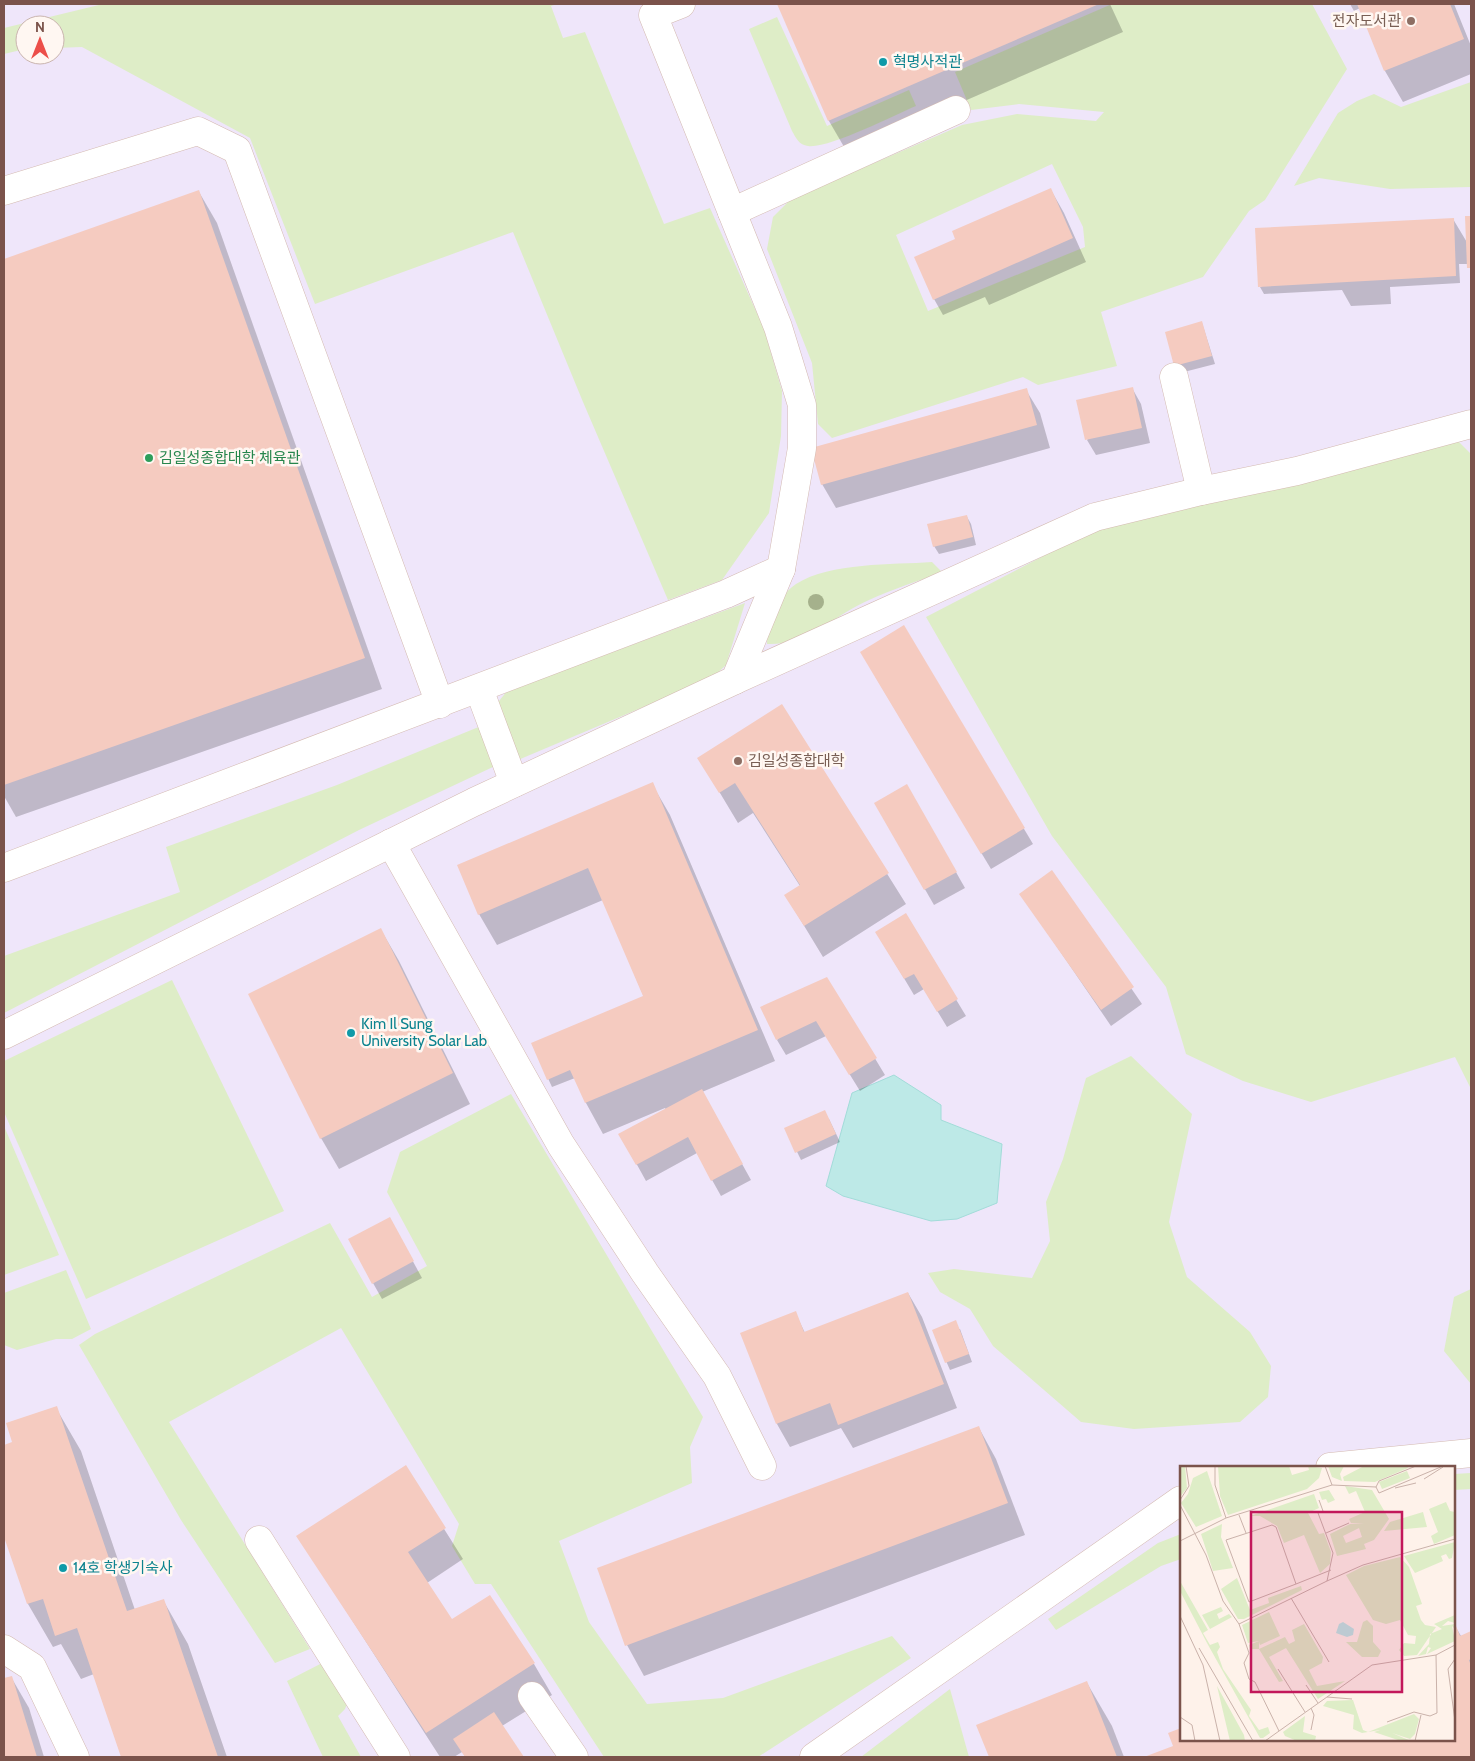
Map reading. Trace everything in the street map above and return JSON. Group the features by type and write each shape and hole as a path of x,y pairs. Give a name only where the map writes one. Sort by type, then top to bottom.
{"lane":[{"path":"681,4 653,15 778,327 802,405 802,448 781,569 735,680"},
{"path":"732,212 956,110"},
{"path":"4,191 198,131 237,150 440,704"},
{"path":"1174,378 1201,491"},
{"path":"4,1035 514,783 735,680 1095,517 1201,491 1297,471 1471,424"},
{"path":"4,868 726,594 781,569"},
{"path":"479,689 514,783"},
{"path":"391,843 561,1145 645,1273 717,1376 762,1466"},
{"path":"1340,1466 1471,1453"},
{"path":"814,1757 1180,1501"},
{"path":"259,1540 396,1757"},
{"path":"4,1649 32,1667 75,1757"},
{"path":"532,1696 574,1757"}],"shaded area":[{"name":"김일성종합대학","path":"4,4 1471,4 1471,1757 4,1757"}],"green space":[{"path":"103,4 557,4 551,6 563,38 585,32 664,224 710,208 764,329 782,391 781,436 769,513 722,580 668,600 513,232 315,304 250,138 82,47 65,48 65,15 58,15"},
{"path":"1112,4 1312,4 1347,69 1265,200 1249,211 1203,277 1101,312 1117,366 1038,385 1023,377 832,438 818,424 812,363 767,249 773,217 791,199 962,125 1017,114 1096,121 1104,112 1019,104 971,110 955,72","holes":["1052,164 1083,227 1085,247 928,311 896,235"]},
{"path":"777,17 827,126 909,90 916,106 831,142 818,146 802,144 792,131 749,29"},
{"path":"15,25 15,51 4,54 4,28"},
{"path":"1471,82 1471,187 1390,189 1319,178 1294,186 1338,113 1357,101 1374,94 1401,107"},
{"path":"1456,439 1471,454 1471,1089 1455,1057 1311,1102 1243,1081 1186,1054 1166,987 1052,836 926,617 1101,526"},
{"path":"932,562 942,572 869,600 807,635 781,643 767,644 769,628 782,599 792,587 810,577 844,568"},
{"path":"745,603 726,665 712,678 518,760 499,711 499,701 507,691"},
{"path":"481,726 495,766 359,830 4,1013 4,956 180,892 166,847 337,785"},
{"path":"172,980 284,1211 86,1299 4,1112 4,1061"},
{"path":"1131,1056 1192,1114 1169,1222 1187,1277 1250,1332 1271,1366 1268,1397 1240,1422 1134,1429 1081,1422 993,1346 970,1309 940,1292 928,1273 954,1269 1032,1278 1050,1241 1046,1202 1063,1159 1086,1078"},
{"path":"511,1094 703,1417 690,1447 692,1483 559,1541 589,1622 647,1704 723,1698 892,1636 911,1658 758,1757 604,1757 491,1584 475,1584 452,1546 459,1524 341,1328 169,1422 310,1649 275,1663 181,1520 79,1345 95,1334 330,1223 372,1297 427,1266 387,1192 400,1152"},
{"path":"4,1126 59,1255 4,1275"},
{"path":"66,1270 91,1329 72,1339 56,1339 17,1350 4,1345 4,1293"},
{"path":"1471,1289 1471,1384 1444,1351 1454,1297"},
{"path":"1471,1473 1471,1489 1455,1490 1455,1474"},
{"path":"1180,1534 1180,1559 1161,1566 1056,1630 1048,1619 1158,1543"},
{"path":"328,1660 350,1696 345,1709 338,1716 361,1757 323,1757 287,1681"},
{"path":"950,1689 969,1757 861,1757"}],"water":[{"path":"894,1075 941,1105 941,1120 1002,1144 997,1203 957,1219 931,1221 843,1196 826,1186 852,1093"}],"building":[{"name":"혁명사적관","path":"777,4 1099,4 828,121"},
{"name":"전자도서관","path":"1357,4 1450,4 1464,39 1384,71"},
{"path":"1051,188 1073,238 933,300 914,257 955,239 952,231"},
{"name":"김일성종합대학 체육관","path":"199,190 365,658 4,785 4,259"},
{"path":"1465,216 1471,216 1471,268 1467,268"},
{"path":"1454,218 1456,276 1258,287 1255,228"},
{"path":"1202,321 1212,356 1174,366 1165,332"},
{"path":"1133,387 1142,428 1085,440 1076,400"},
{"path":"1027,388 1037,425 821,485 811,448"},
{"path":"967,515 973,537 933,547 927,524"},
{"path":"904,625 1025,828 981,854 860,652"},
{"path":"782,704 889,873 804,926 784,895 800,885 735,783 719,793 697,758"},
{"path":"653,782 758,1030 585,1103 570,1070 547,1080 531,1043 643,996 588,868 478,915 457,865"},
{"path":"907,784 957,872 924,890 874,803"},
{"path":"1052,870 1134,987 1101,1010 1019,894"},
{"path":"906,913 958,999 937,1012 914,974 904,979 875,932"},
{"name":"Kim Il Sung University Solar Lab","path":"381,928 453,1073 320,1139 248,994"},
{"path":"827,977 877,1058 849,1075 816,1021 776,1040 760,1007"},
{"path":"702,1089 743,1164 711,1181 688,1137 636,1165 618,1134"},
{"path":"825,1110 836,1134 795,1153 784,1128"},
{"path":"390,1217 414,1261 372,1284 348,1239"},
{"path":"908,1292 944,1384 838,1425 830,1403 776,1424 740,1333 796,1311 804,1332"},
{"path":"956,1320 969,1354 945,1363 932,1330"},
{"name":"14호 학생기숙사","path":"57,1406 127,1611 164,1599 218,1757 121,1757 77,1628 55,1636 43,1599 27,1604 4,1537 4,1445 12,1442 6,1423"},
{"path":"979,1426 1008,1503 625,1646 597,1568"},
{"path":"406,1465 446,1528 408,1552 452,1619 490,1595 535,1663 426,1733 296,1536"},
{"path":"1455,1624 1460,1636 1471,1631 1471,1659 1469,1660 1471,1666 1471,1757 1144,1757 1173,1746 1168,1733 1180,1728 1180,1741 1455,1741"},
{"path":"12,1676 37,1757 4,1757 4,1678"},
{"path":"1087,1681 1117,1757 989,1757 976,1725"},
{"path":"494,1712 524,1757 465,1757 453,1739"}],"place":[{"name":"전자도서관","path":"1411,21"},
{"name":"혁명사적관","path":"883,62"},
{"name":"김일성종합대학 체육관","path":"149,458"},
{"name":"김일성종합대학","path":"738,761"},
{"name":"Kim Il Sung University Solar Lab","path":"351,1033"},
{"name":"14호 학생기숙사","path":"63,1568"}]}
